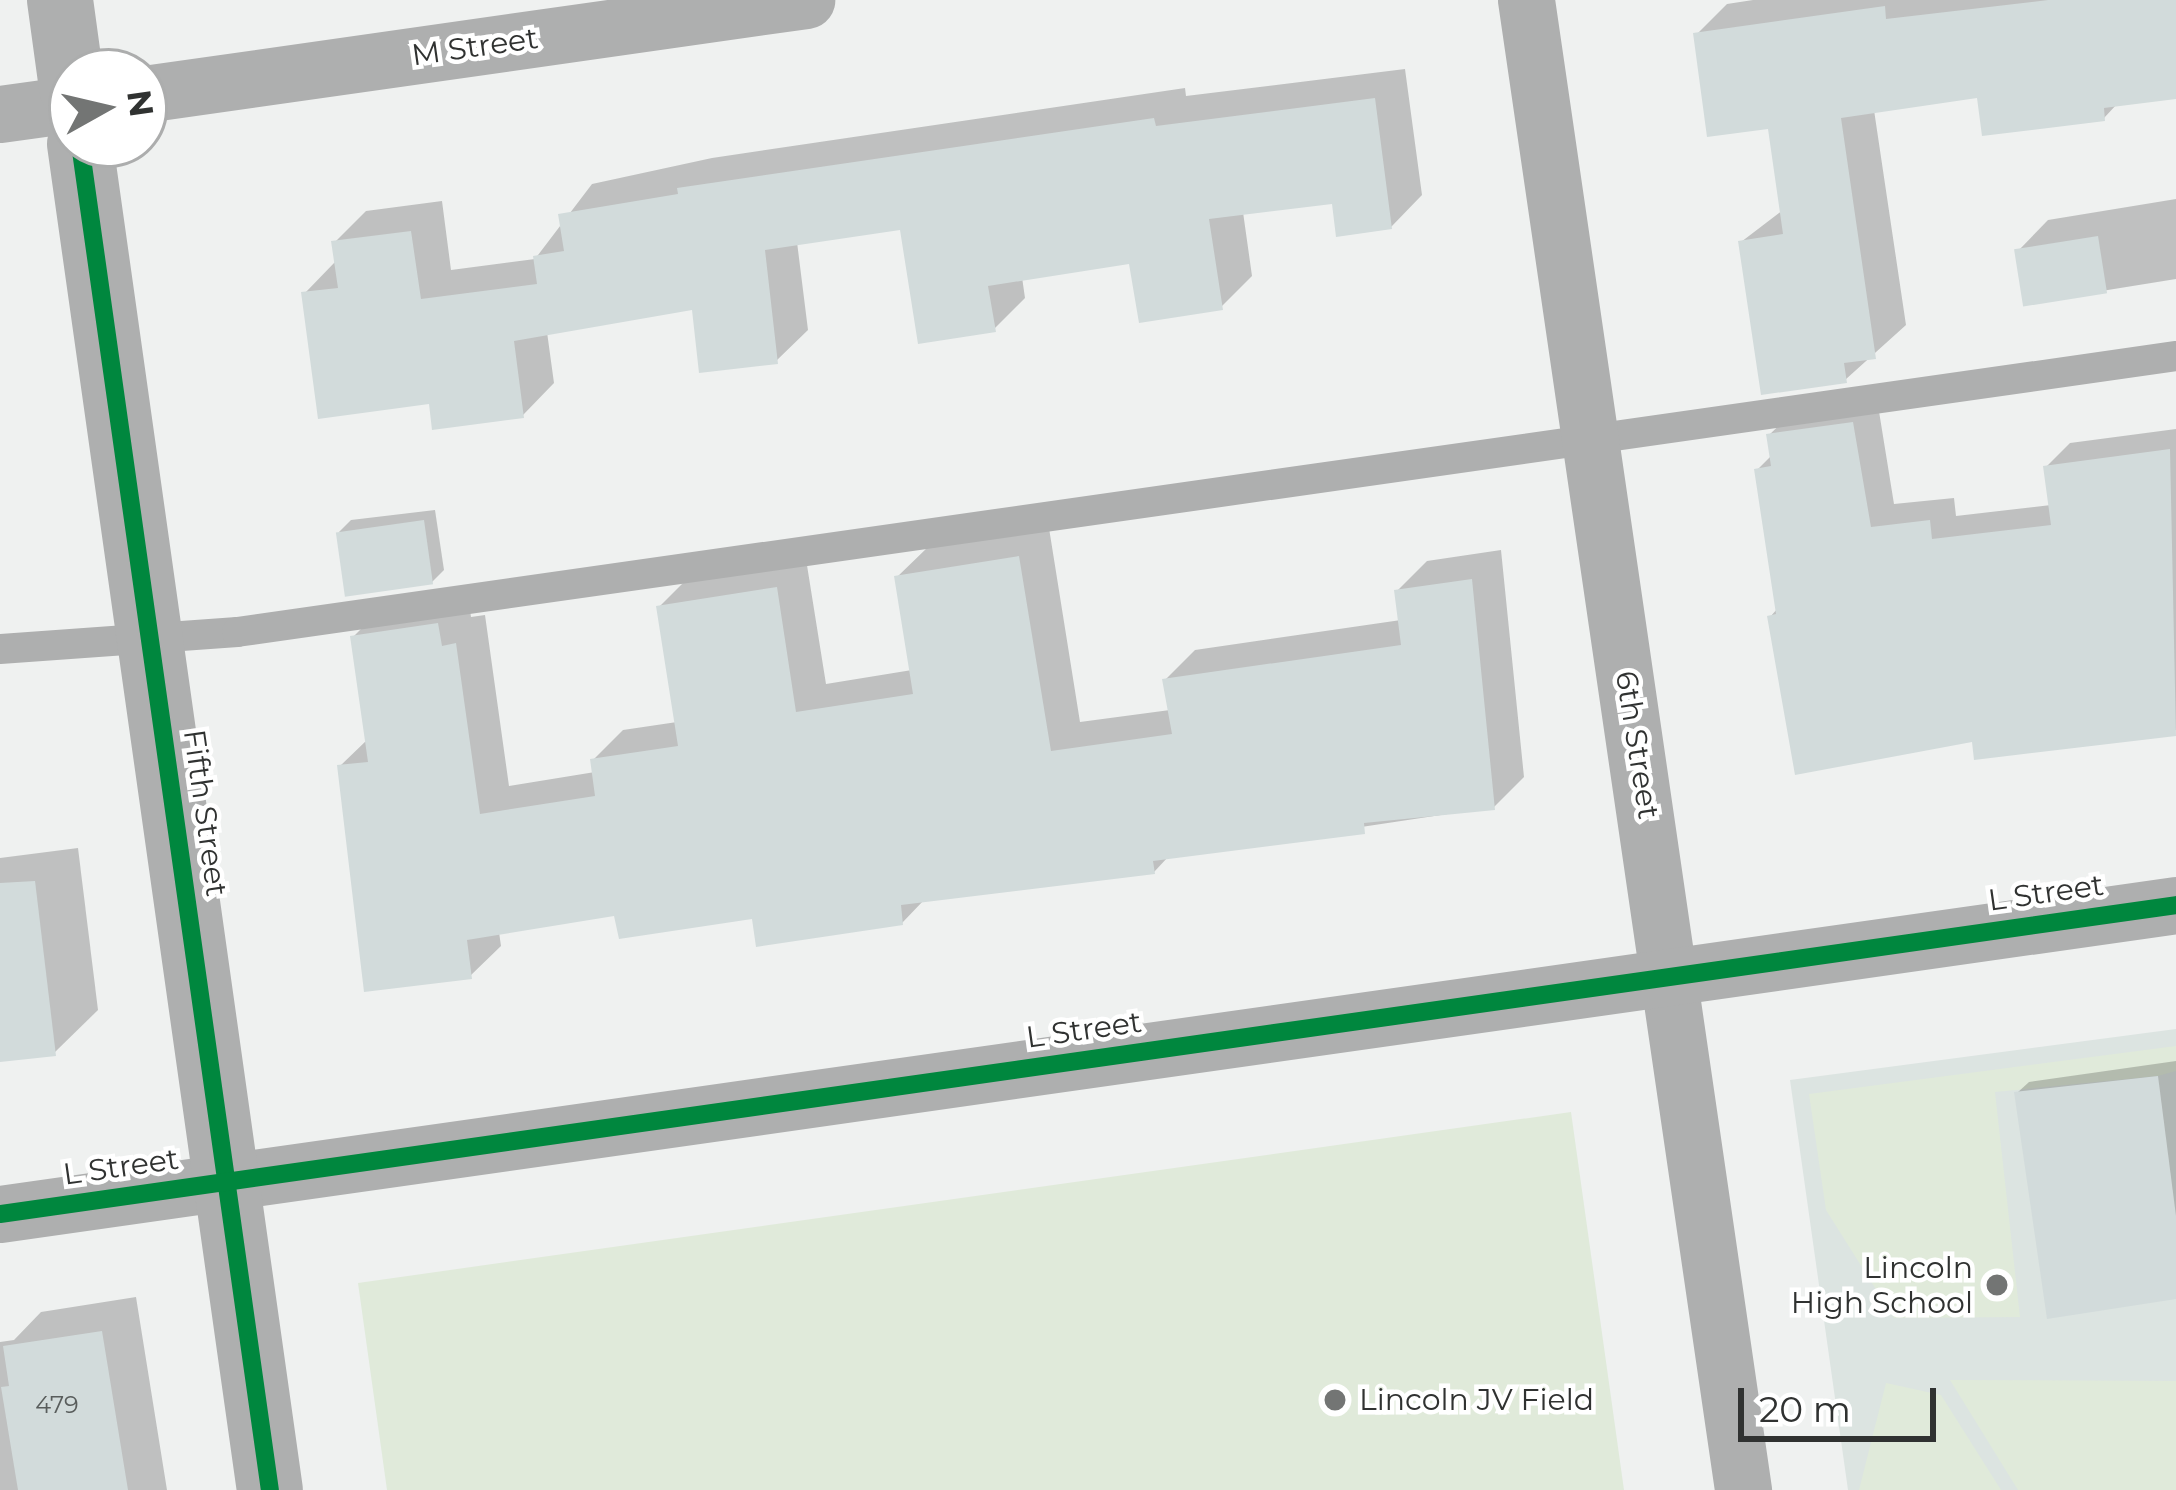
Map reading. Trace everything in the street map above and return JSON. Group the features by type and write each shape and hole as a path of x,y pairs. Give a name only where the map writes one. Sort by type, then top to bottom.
{"street":[{"path":"60,0 67,48"},
{"name":"M Street","path":"168,91 806,0"},
{"name":"6th Street","path":"1526,0 1742,1490"},
{"path":"0,114 48,107"},
{"name":"Fifth Street","path":"83,168 270,1490"},
{"name":"L Street","path":"0,1214 2176,905"}],"lane":[{"path":"0,649 237,632 2176,356"}],"shaded area":[{"name":"Lincoln High School","path":"2176,1029 2176,1490 1848,1490 1790,1080"}],"green space":[{"path":"2176,1046 2176,1071 2158,1076 1995,1092 2020,1317 1894,1318 1826,1210 1809,1094"},
{"path":"1571,1112 1624,1490 387,1490 358,1283"},
{"path":"1950,1380 2176,1381 2176,1490 2018,1490"},
{"path":"1886,1383 1941,1395 2001,1490 1859,1490"}],"building":[{"path":"2048,0 2176,0 2176,99 2104,108 2105,121 1982,136 1977,98 1841,118 1876,359 1844,363 1847,383 1761,395 1738,241 1783,234 1768,129 1707,137 1693,33 1885,6 1886,19"},
{"path":"1375,98 1392,229 1336,237 1332,204 1209,219 1223,310 1139,323 1129,264 988,286 996,332 918,344 900,230 765,250 778,364 699,373 692,310 514,341 524,418 432,430 429,404 318,419 301,292 338,288 331,241 411,231 421,299 537,284 533,256 564,251 558,214 678,194 677,188 1154,118 1156,126"},
{"path":"2098,236 2107,293 2023,307 2014,249"},
{"path":"1853,422 1871,527 1930,520 1932,539 2051,525 2043,466 2170,449 2176,736 1974,760 1972,742 1795,775 1767,616 1776,614 1754,469 1771,466 1766,434"},
{"path":"424,520 433,584 345,597 336,532"},
{"path":"1019,556 1051,751 1172,734 1162,679 1401,645 1394,590 1472,579 1495,810 1364,823 1365,834 1153,861 1155,874 901,905 903,925 756,947 752,919 619,939 614,916 467,940 472,979 364,992 337,765 368,762 350,636 438,623 442,646 456,643 480,814 595,796 590,759 678,746 656,606 777,587 796,712 913,694 894,576"},
{"path":"35,881 56,1056 0,1062 0,883"},
{"path":"2158,1076 2176,1216 2176,1299 2047,1319 2014,1092"},
{"path":"102,1331 128,1490 18,1490 1,1387 9,1386 3,1346"}],"cycle path":[{"path":"83,168 270,1490"},
{"path":"0,1214 2176,905"}],"place":[{"name":"Lincoln High School","path":"1997,1285"},
{"name":"Lincoln JV Field","path":"1335,1400"}]}
